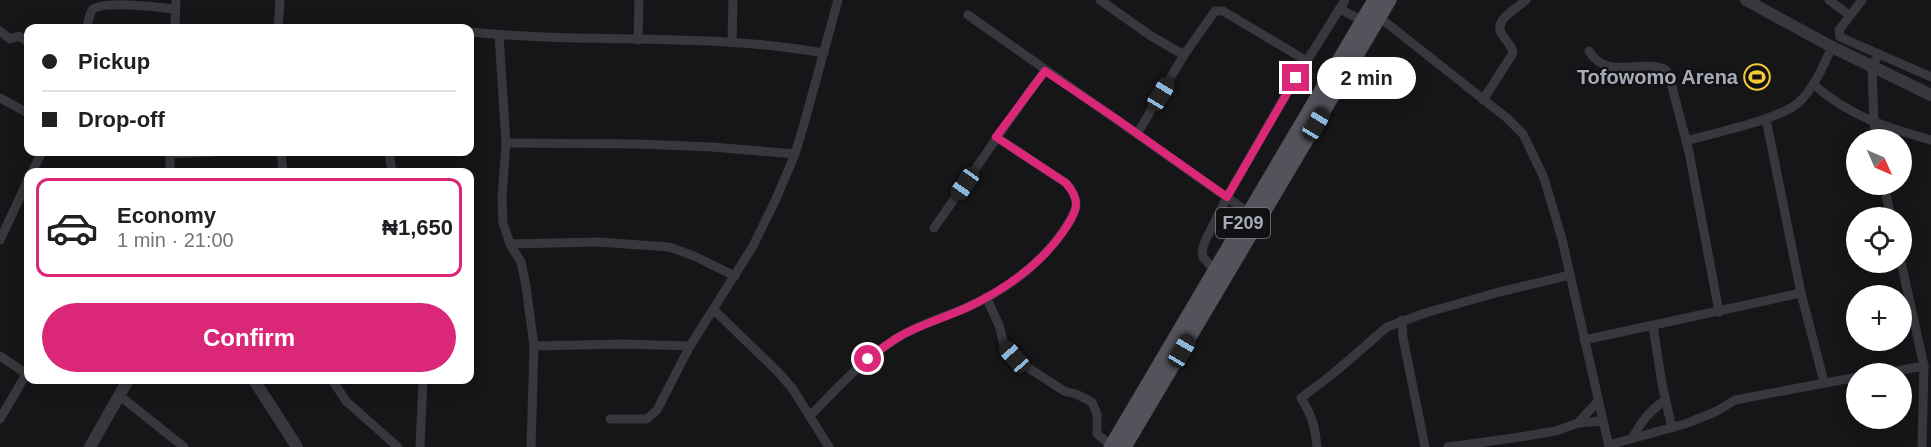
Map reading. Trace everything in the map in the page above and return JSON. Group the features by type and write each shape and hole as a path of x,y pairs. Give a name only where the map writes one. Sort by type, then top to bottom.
{"main road":[{"name":"F209","path":"1166,366 1215,270 1376,0"},
{"name":"F209","path":"1116,447 1389,0"}],"street":[{"path":"278,24 280,0"},
{"path":"638,40 639,0"},
{"path":"732,41 733,0"},
{"path":"610,419 642,420 657,410 690,346 753,246 795,154 838,0"},
{"path":"1100,0 1151,36 1184,55"},
{"path":"1215,270 1205,261 1202,250 1227,197 1345,0"},
{"path":"1483,100 1513,53 1513,48 1500,33 1499,27 1502,20 1526,0"},
{"path":"1746,0 1832,47 1931,95"},
{"path":"1829,0 1849,15"},
{"path":"1862,0 1839,30 1840,37 1931,76"},
{"path":"88,24 91,12 107,3 176,4 175,24"},
{"path":"1340,9 1363,21"},
{"path":"1137,134 1184,55 1215,11 1219,10 1255,29 1307,61"},
{"path":"968,15 1249,213"},
{"path":"1379,18 1524,134 1544,178 1562,239 1609,446 1672,428 1717,411 1735,400 1846,379"},
{"path":"0,31 10,39 19,36 24,39"},
{"path":"474,32 638,40 732,41 788,46 824,53"},
{"path":"499,35 506,143 502,198 503,223 510,244 521,262 534,346 531,447"},
{"path":"1686,141 1766,119 1796,105 1813,84 1832,47"},
{"path":"1589,51 1602,65 1609,67 1656,67 1666,70 1686,141 1719,312"},
{"path":"1875,129 1872,66 1879,54"},
{"path":"934,228 996,137 1045,71"},
{"path":"1813,84 1832,101 1874,123 1931,140"},
{"path":"0,98 24,111"},
{"path":"1766,119 1801,293 1824,382"},
{"path":"811,415 858,368 904,333 966,308 1019,277 1050,249 1076,210 1077,200 1074,192 1066,183 996,137"},
{"path":"506,143 639,144 795,154"},
{"path":"771,153 788,171"},
{"path":"0,240 4,221 24,187"},
{"path":"510,244 598,242 669,247 694,256 735,276"},
{"path":"1903,273 1924,366 1927,423 1922,447"},
{"path":"1317,447 1315,426 1301,398 1387,327 1499,292 1570,275"},
{"path":"1584,340 1801,293"},
{"path":"986,297 999,325 1004,345 1019,361 1034,372 1064,391 1092,402 1095,406 1097,434 1116,447"},
{"path":"714,310 778,372 811,415 830,447"},
{"path":"1402,321 1403,339 1425,447"},
{"path":"1653,326 1672,428"},
{"path":"534,346 624,344 690,346"},
{"path":"0,356 24,370"},
{"path":"1912,368 1924,366"},
{"path":"0,419 24,379"},
{"path":"90,447 126,384"},
{"path":"257,384 297,447"},
{"path":"335,384 347,402 398,447"},
{"path":"420,447 423,384"},
{"path":"120,396 184,447"},
{"path":"1632,438 1648,413 1665,399"},
{"path":"1578,423 1598,401"},
{"path":"1448,447 1515,443 1578,423 1603,421"}],"place":[{"name":"Tofowomo Arena","path":"1757,77"}],"route":[{"path":"868,359 904,333 966,308 1019,277 1050,249 1067,226 1076,210 1077,200 1074,192 1066,183 996,137 1045,71 1227,197 1296,78"}]}
